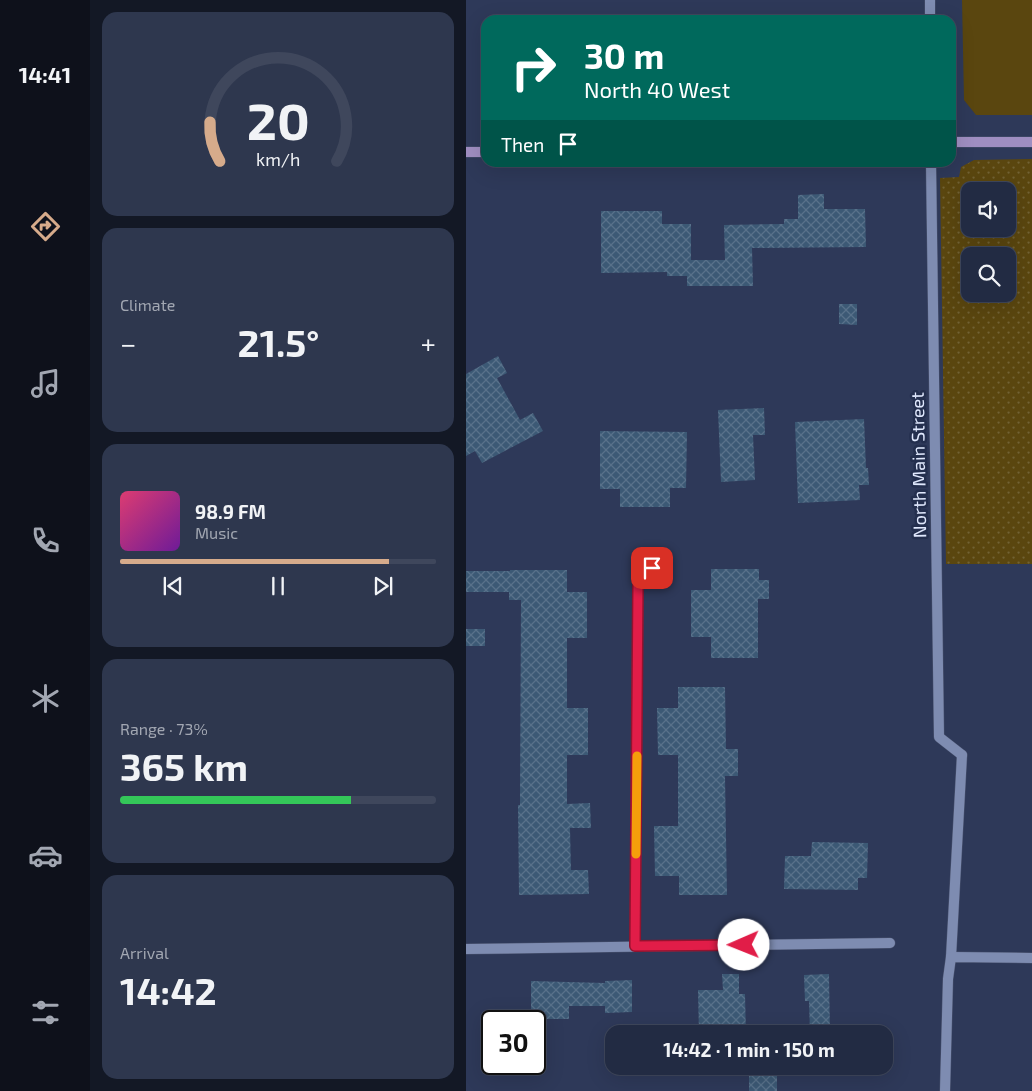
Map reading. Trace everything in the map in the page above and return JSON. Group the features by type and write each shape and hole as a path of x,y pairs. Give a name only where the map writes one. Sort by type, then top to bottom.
{"street":[{"path":"930,0 930,15"},
{"path":"956,142 1032,142"},
{"path":"466,152 481,152"},
{"name":"North Main Street","path":"931,167 938,737 962,755 951,957"},
{"path":"635,946 638,586 652,568"},
{"path":"466,949 890,943"},
{"path":"946,1091 948,979 951,957 1032,958"}],"shaded area":[{"path":"962,0 1032,0 1032,115 976,115 964,100"},
{"path":"1032,159 1032,564 946,564 940,178 959,177 961,167 974,160"}],"building":[{"path":"824,194 824,209 865,209 866,247 752,248 753,286 687,286 687,276 667,276 667,272 601,273 601,211 662,211 662,224 691,224 691,260 725,260 724,225 784,224 784,219 798,219 798,195"},
{"path":"839,304 857,304 857,325 839,324"},
{"path":"498,356 507,373 497,378 520,420 533,413 543,431 482,463 475,451 466,456 466,374"},
{"path":"764,408 765,435 753,435 755,480 721,482 718,410"},
{"path":"864,419 866,468 868,468 869,485 859,485 860,500 798,503 795,422"},
{"path":"600,431 687,432 686,488 670,488 670,507 620,507 620,489 600,489"},
{"path":"711,569 759,569 759,580 769,580 769,599 758,599 758,658 711,658 711,637 691,637 691,590 711,590"},
{"path":"567,570 567,592 587,592 587,638 567,638 567,708 588,708 588,755 567,755 567,804 590,803 591,828 570,828 571,870 588,870 589,894 519,895 518,805 520,805 521,600 509,600 509,592 466,592 466,571"},
{"path":"466,629 485,629 485,646 466,646"},
{"path":"678,687 725,687 726,749 738,749 738,776 725,776 727,895 679,895 679,876 655,876 654,826 678,826 678,755 658,755 657,708 678,708"},
{"path":"812,842 868,843 867,878 858,878 858,890 784,889 785,856 811,856"},
{"path":"722,974 739,974 739,994 745,994 746,1025 699,1025 698,990 723,990"},
{"path":"829,974 830,1025 810,1025 809,1001 805,1001 804,975"},
{"path":"632,980 632,1012 605,1013 605,1006 569,1006 569,1019 546,1019 546,1010 531,1010 531,981 605,983 605,981"},
{"path":"749,1075 777,1075 777,1091 749,1091"}],"slow traffic":[{"path":"636,854 637,756"}],"route":[{"path":"652,568 638,586 635,946 744,945"}]}
